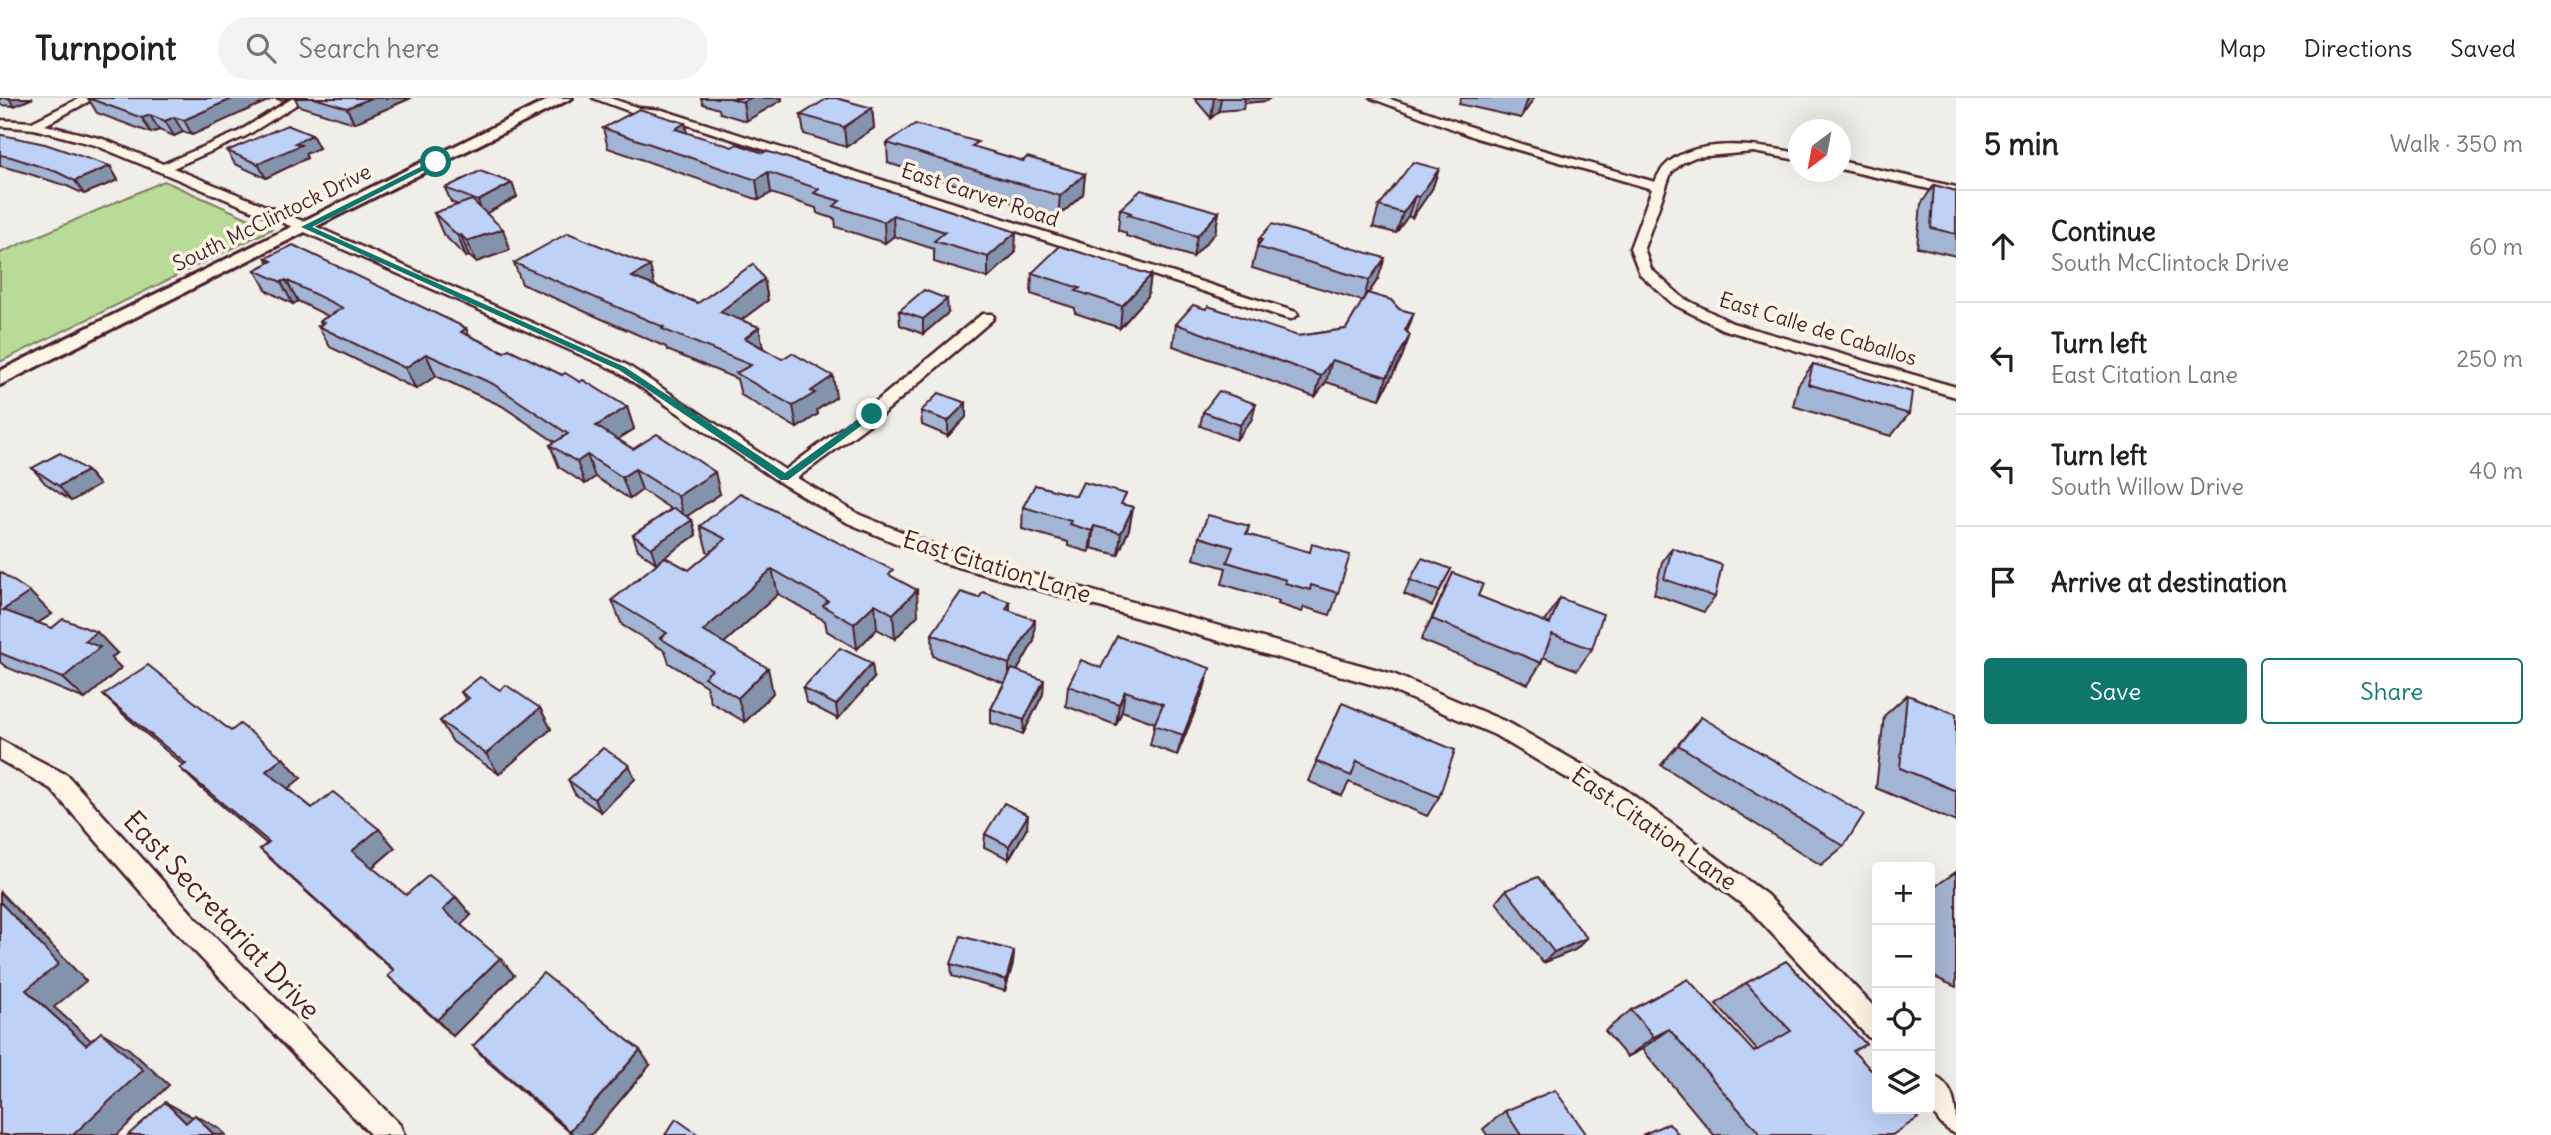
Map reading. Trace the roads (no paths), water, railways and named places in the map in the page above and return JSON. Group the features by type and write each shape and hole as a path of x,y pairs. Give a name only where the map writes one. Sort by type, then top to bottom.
{"main road":[{"name":"South McClintock Drive","path":"0,379 564,98"}],"street":[{"path":"34,127 89,98"},
{"path":"164,169 242,134 301,98"},
{"name":"East Carver Road","path":"599,98 638,111 658,112 1291,316"},
{"name":"East Carver Road","path":"629,98 650,105 658,112"},
{"path":"1377,98 1454,128 1547,158 1658,187"},
{"name":"East Citation Lane","path":"0,123 34,127 99,142 305,227 622,369 785,478 854,519 947,557 1394,682 1502,729 1618,797 1759,903 1872,1023"},
{"name":"East Calle de Caballos","path":"1788,154 1753,148 1710,150 1678,160 1665,172 1658,187 1637,255 1649,276 1678,301 1701,315 1738,330 1956,392"},
{"path":"1851,167 1956,191"},
{"path":"785,478 882,407 988,317"},
{"name":"East Secretariat Drive","path":"0,749 59,782 186,925 390,1135"},
{"path":"1935,1093 1956,1120"}]}
